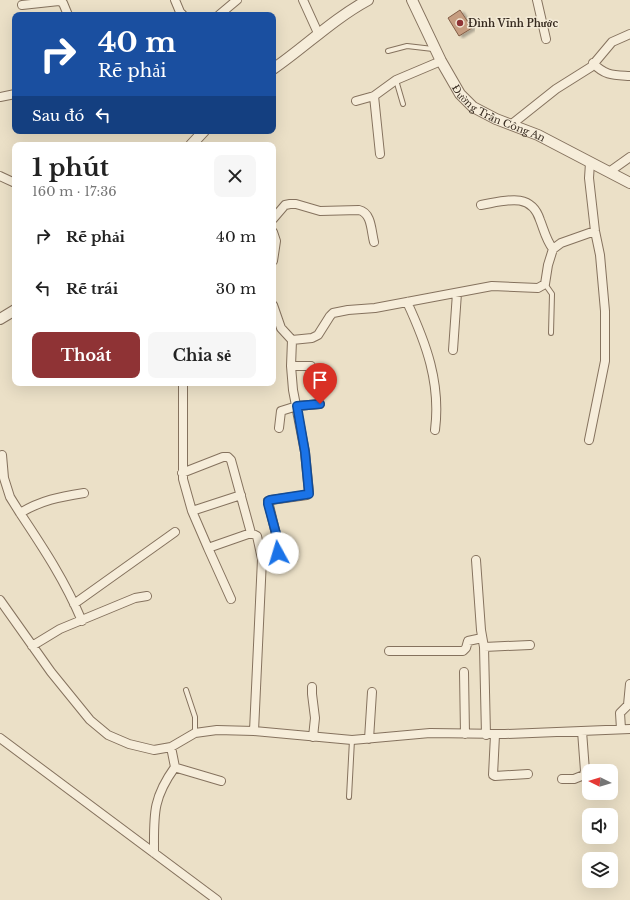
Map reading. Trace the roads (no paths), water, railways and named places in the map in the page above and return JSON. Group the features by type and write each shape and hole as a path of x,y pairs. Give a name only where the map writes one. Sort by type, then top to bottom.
{"street":[{"path":"175,0 180,12"},
{"path":"223,12 238,0"},
{"path":"303,0 318,33"},
{"path":"276,67 292,56 318,33 353,8 368,0"},
{"name":"Đường Trần Công An","path":"412,0 441,61 460,94 473,107 496,119 512,124 538,136 630,183"},
{"path":"537,0 546,39"},
{"path":"22,5 59,1 66,2 68,12"},
{"path":"512,124 556,89 591,67 612,42 630,34"},
{"path":"356,101 374,96 396,80 441,61"},
{"path":"594,63 600,70 607,74 630,76"},
{"path":"0,97 12,95"},
{"path":"374,96 380,154"},
{"path":"194,142 201,134"},
{"path":"609,172 630,157"},
{"path":"589,440 606,361 605,311 600,255 595,231 589,178 590,163"},
{"path":"0,176 12,182"},
{"path":"481,205 510,200 529,203 535,208 540,217 547,242 553,248"},
{"path":"276,216 285,206 290,204 320,211 365,211 368,215 374,242"},
{"path":"292,340 312,338 318,335 333,313 407,302 492,286 538,288 545,284 553,248 561,243 595,231"},
{"path":"453,350 457,293"},
{"path":"407,302 430,356 438,412 435,430"},
{"path":"0,319 12,312"},
{"path":"262,559 280,551 268,501 309,494 305,452 293,390 291,366 292,340 280,328 276,315"},
{"path":"291,366 312,366"},
{"path":"183,386 182,473 192,511 230,598"},
{"path":"279,428 281,411 297,406 320,404"},
{"path":"2,455 4,478 10,497 51,559 82,621"},
{"path":"182,473 223,457 228,457 231,460 252,533 257,536 262,559 254,732"},
{"path":"20,513 36,504 84,493"},
{"path":"192,511 241,495"},
{"path":"74,604 175,532"},
{"path":"208,548 252,533"},
{"path":"476,560 484,647 486,734"},
{"path":"32,646 60,630 135,598 146,596"},
{"path":"0,600 50,672 90,720 108,735 129,744 154,750 171,747 195,733 217,730 352,740 430,733 495,735 630,728"},
{"path":"389,651 463,651 466,648 468,641 482,638"},
{"path":"484,647 530,645"},
{"path":"464,672 465,734"},
{"path":"621,729 620,714 628,705 630,684"},
{"path":"312,688 315,718 314,737"},
{"path":"369,739 372,692"},
{"path":"562,779 574,779 584,775 582,731"},
{"path":"495,735 493,775 528,774"},
{"path":"0,738 217,900"},
{"path":"154,853 154,821 157,798 164,783 175,767 171,747"},
{"path":"175,767 221,781"}],"lane":[{"path":"388,51 407,46 436,49"},
{"path":"396,80 403,104"},
{"path":"545,284 552,294 551,333"},
{"path":"186,690 195,716 195,733"},
{"path":"349,797 352,740"}],"place":[{"name":"Đình Vĩnh Phước","path":"460,23"}]}
